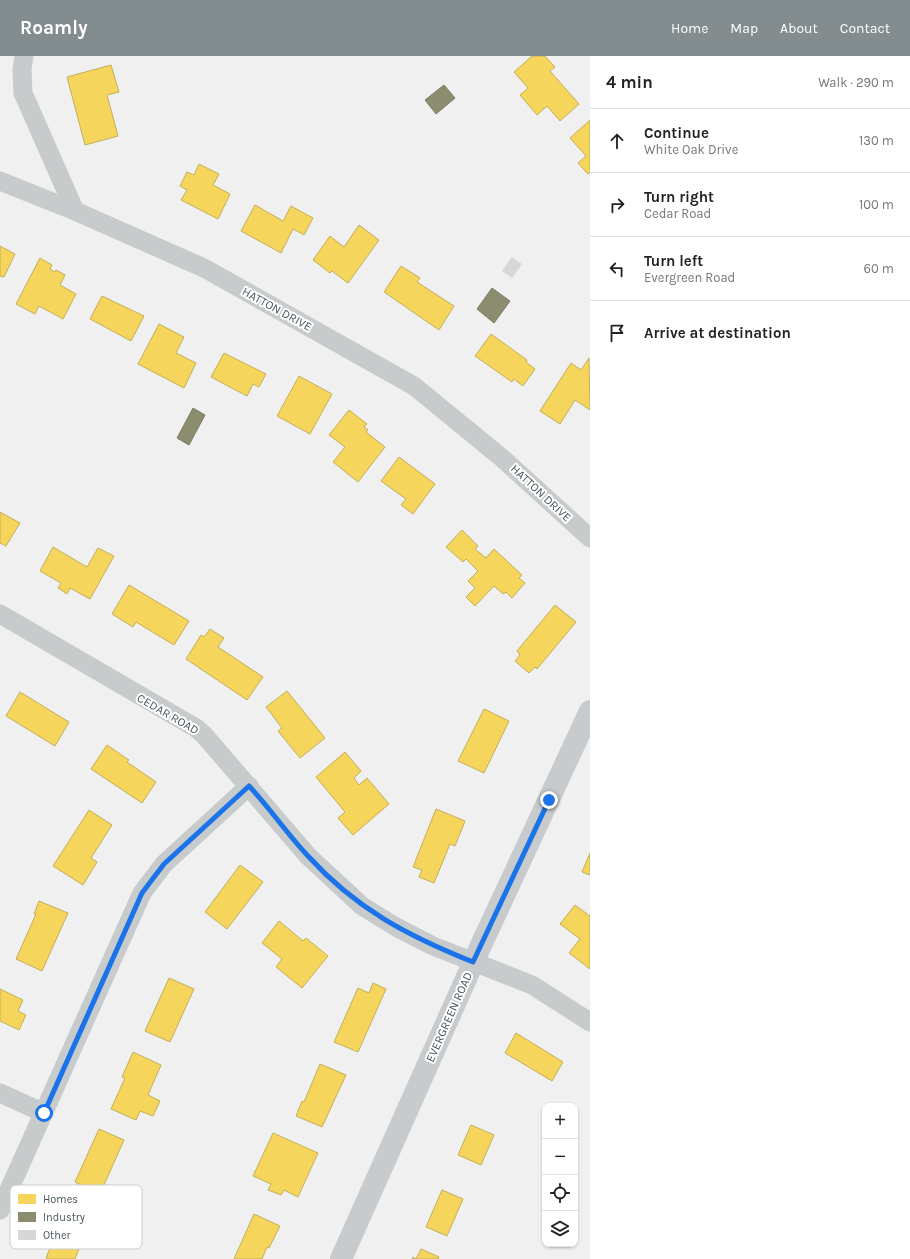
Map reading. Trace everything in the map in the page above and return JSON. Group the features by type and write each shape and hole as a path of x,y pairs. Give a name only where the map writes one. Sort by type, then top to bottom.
{"street":[{"path":"24,56 22,69 23,93 75,210"},
{"name":"HATTON DRIVE","path":"0,181 75,210 204,268 414,386 502,458 590,538"},
{"name":"CEDAR ROAD","path":"0,614 196,728 249,786 308,856 362,906 396,927 433,946 532,986 590,1022"},
{"name":"EVERGREEN ROAD","path":"341,1259 473,962 590,711"},
{"path":"11,1185 142,893 164,864 249,786"},
{"path":"0,1093 44,1113"},
{"path":"0,1210 10,1188"}],"building: Homes":[{"path":"532,56 545,56 555,67 550,71 579,104 560,121 547,106 537,115 520,95 528,88 514,72"},
{"path":"111,65 119,92 107,95 118,136 85,145 67,77"},
{"path":"590,120 590,172 588,174 578,163 586,156 570,138"},
{"path":"199,164 219,174 213,185 230,194 218,219 181,200 187,190 180,186 187,172 194,175"},
{"path":"255,205 283,221 291,206 313,218 304,235 293,229 281,253 241,231"},
{"path":"359,225 379,240 348,283 332,271 330,273 313,260 330,236 344,247"},
{"path":"0,246 15,254 4,277 0,276"},
{"path":"40,258 52,265 50,269 55,272 56,270 65,275 60,285 76,294 63,319 39,306 35,314 16,304"},
{"path":"401,266 420,278 417,282 454,306 439,330 384,292"},
{"path":"102,296 144,316 131,341 90,319"},
{"path":"159,324 184,337 176,353 196,363 184,388 138,364"},
{"path":"491,334 527,360 526,362 535,369 523,386 514,379 512,382 475,356"},
{"path":"224,353 266,374 259,387 253,384 247,396 211,377"},
{"path":"589,358 590,410 575,400 560,424 540,411 571,363 581,370"},
{"path":"299,376 332,394 310,434 277,416"},
{"path":"349,410 367,424 364,427 368,430 366,432 385,447 358,482 333,462 345,447 329,435"},
{"path":"399,457 435,484 413,514 401,505 406,499 381,481"},
{"path":"0,512 20,523 6,546 0,543"},
{"path":"462,530 478,546 475,549 486,558 494,549 522,575 519,578 525,583 512,598 506,592 503,594 494,586 475,606 466,597 475,588 468,581 478,571 466,559 463,562 446,547"},
{"path":"53,547 87,567 98,548 114,556 90,599 70,588 67,594 58,588 61,583 40,571"},
{"path":"129,585 189,621 174,645 136,622 133,627 112,614"},
{"path":"555,605 576,622 537,669 535,667 529,673 515,661 520,655 517,651"},
{"path":"210,629 224,638 218,647 263,677 247,700 186,659 201,635 204,637"},
{"path":"287,691 325,738 300,758 278,731 282,728 266,707"},
{"path":"20,692 69,722 55,746 6,716"},
{"path":"484,709 509,721 484,773 458,761"},
{"path":"107,745 129,760 127,762 156,782 142,803 91,769"},
{"path":"345,752 361,771 354,778 359,785 367,778 389,804 353,835 338,818 345,812 316,777"},
{"path":"436,809 465,821 455,846 450,844 434,883 419,877 422,870 413,867"},
{"path":"89,810 112,825 91,858 97,862 83,885 53,866"},
{"path":"590,853 590,875 582,872"},
{"path":"240,865 263,882 227,929 205,912"},
{"path":"39,901 68,913 42,971 16,959 36,914 34,914"},
{"path":"575,905 590,916 590,969 569,953 580,939 560,924"},
{"path":"279,921 303,941 306,938 328,956 302,988 276,967 282,959 262,943"},
{"path":"169,978 194,989 170,1042 145,1031"},
{"path":"373,983 386,989 358,1052 334,1042 358,988 369,993"},
{"path":"0,989 23,1000 18,1011 26,1015 19,1030 0,1021"},
{"path":"516,1033 563,1062 552,1081 505,1053"},
{"path":"133,1052 161,1065 148,1095 160,1101 153,1116 140,1111 136,1120 111,1109 125,1078 122,1077"},
{"path":"320,1064 346,1075 322,1127 296,1116 302,1101 304,1102"},
{"path":"471,1125 494,1135 481,1165 458,1155"},
{"path":"99,1129 124,1140 104,1185 81,1185 75,1182"},
{"path":"273,1133 318,1153 298,1197 284,1190 281,1195 268,1190 271,1184 253,1176"},
{"path":"442,1190 463,1199 447,1236 426,1227"},
{"path":"254,1214 280,1226 269,1248 267,1247 262,1259 234,1259"},
{"path":"50,1249 79,1249 75,1259 46,1258"},
{"path":"421,1249 439,1257 438,1259 416,1259"}],"building: Industry":[{"path":"444,85 455,98 436,114 425,100"},
{"path":"492,288 510,301 494,323 477,309"},
{"path":"193,408 205,415 189,445 177,438"}],"building: Other":[{"path":"512,257 522,264 512,278 502,271"}],"route":[{"path":"44,1113 142,893 164,864 249,786 308,856 333,881 362,906 396,927 433,946 473,962 549,800"}]}
